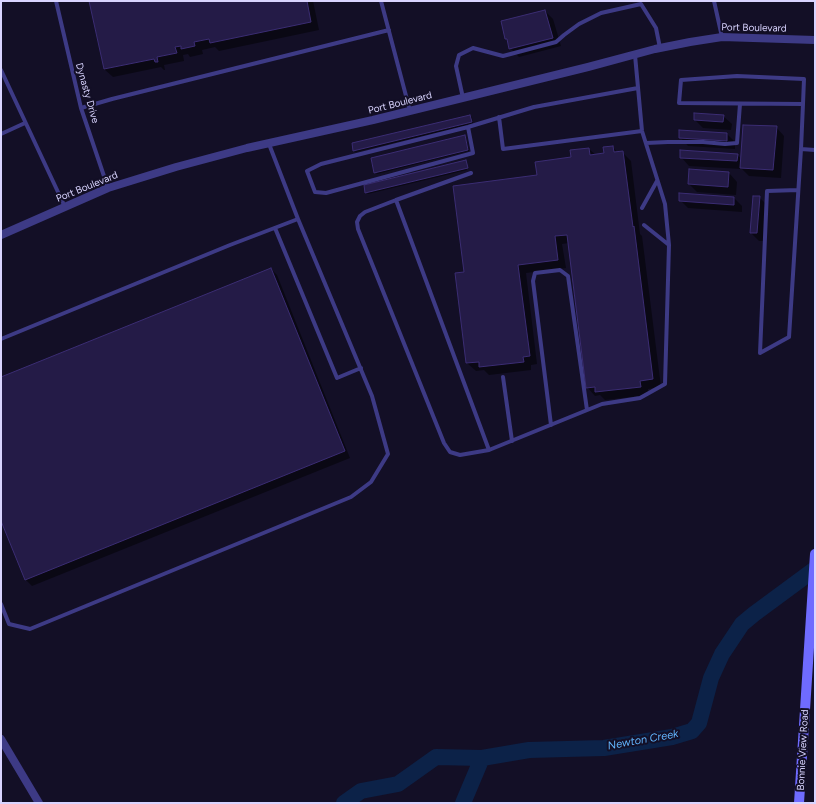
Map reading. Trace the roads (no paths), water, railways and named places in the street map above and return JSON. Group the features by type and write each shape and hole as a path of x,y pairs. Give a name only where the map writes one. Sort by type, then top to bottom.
{"main road":[{"name":"Bonnie View Road","path":"800,803 815,554"}],"street":[{"name":"Port Boulevard","path":"1,235 108,188 176,167 247,148 270,144 463,98 660,48 722,37 815,40"},
{"path":"1,739 39,803"}],"lane":[{"name":"Dynasty Drive","path":"56,1 81,108 108,188"},
{"path":"381,1 410,111"},
{"path":"714,1 722,37"},
{"path":"463,98 456,66 459,55 473,48 503,56 556,42 579,24 602,13 641,4 656,28 660,48"},
{"path":"81,108 389,30"},
{"path":"471,173 365,212 360,216 357,222 358,229 444,443 450,452 460,455 489,450 602,404 640,398 664,384 669,245 665,204 642,131 635,55"},
{"path":"1,70 65,207"},
{"path":"798,190 767,191 760,352 789,337 801,149 803,104 804,79 737,76 681,80 679,103 803,104"},
{"path":"468,128 473,153 326,193 315,192 307,171 322,164 468,128 534,107 638,88"},
{"path":"646,143 737,143 740,104"},
{"path":"500,117 503,148 642,131"},
{"path":"1,134 25,123"},
{"path":"1,604 9,624 30,629 351,497 371,482 388,454 372,396 298,219 270,144"},
{"path":"801,149 815,150"},
{"path":"642,208 658,181"},
{"path":"396,200 489,450"},
{"path":"1,339 215,251 298,219"},
{"path":"644,225 669,245"},
{"path":"275,228 337,378 361,368"},
{"path":"551,425 533,281 535,273 560,270 568,276 587,410"},
{"path":"503,378 512,441"}],"waterway":[{"name":"Newton Creek","path":"463,803 482,758 529,750 604,748 672,737 692,731 699,723 711,678 722,654 742,624 815,569"},
{"path":"344,803 361,791 398,784 436,757 482,758"}]}
